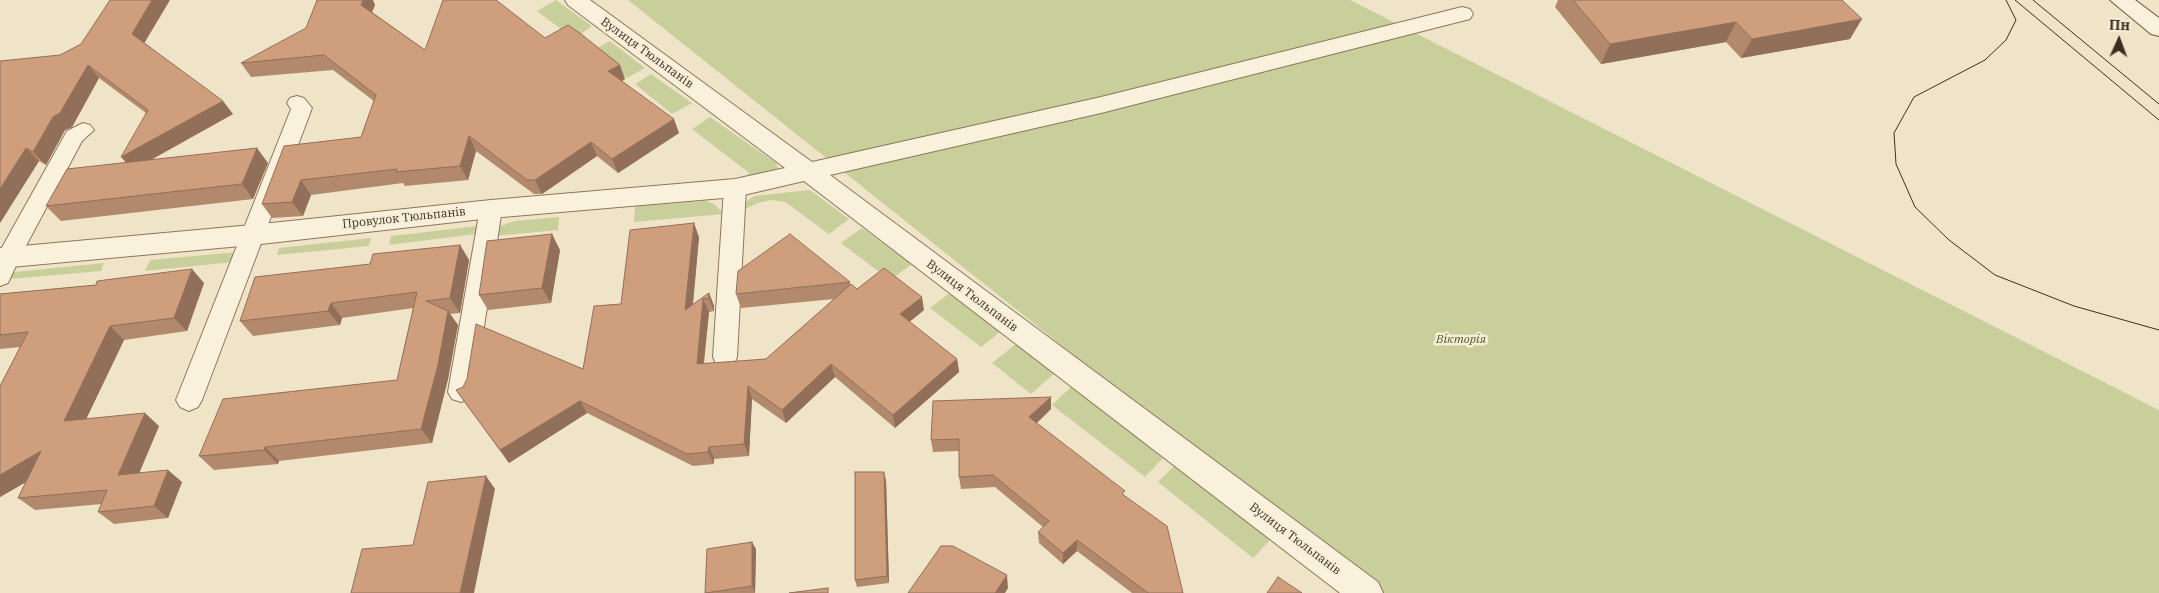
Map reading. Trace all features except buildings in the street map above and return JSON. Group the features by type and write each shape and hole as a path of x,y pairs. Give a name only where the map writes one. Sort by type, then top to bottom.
{"street":[{"name":"Вулиця Тюльпанів","path":"576,0 806,170 1366,593"},
{"name":"Провулок Тюльпанів","path":"3,264 491,209 735,188 806,170 1101,105 1462,14 1435,0"},
{"path":"2121,0 2159,29"}],"lane":[{"path":"189,400 302,108 297,103"},
{"path":"3,264 74,136 83,130"},
{"path":"725,357 735,188"},
{"path":"461,392 491,209"}],"green space":[{"path":"556,0 592,26 574,39 537,11"},
{"name":"Вікторія","path":"628,0 1350,0 2159,410 2159,593 1372,593"},
{"path":"610,41 645,68 627,78 592,51"},
{"path":"651,74 692,103 672,114 635,84"},
{"path":"710,117 776,163 779,171 749,177 748,172 692,129"},
{"path":"810,190 849,219 829,234 785,202 772,200 758,203 743,210 745,202 754,196"},
{"path":"706,201 714,204 724,214 634,222 635,206"},
{"path":"559,217 558,230 494,236 500,226 515,221"},
{"path":"478,226 476,234 389,245 391,236"},
{"path":"862,228 912,264 890,280 841,243"},
{"path":"371,238 369,246 277,255 279,248"},
{"path":"238,252 234,262 145,271 150,260"},
{"path":"104,263 101,271 10,279 14,272"},
{"path":"950,293 1000,332 981,347 930,308"},
{"path":"1017,343 1056,372 1031,394 992,363"},
{"path":"1072,386 1165,456 1145,477 1052,405"},
{"path":"1176,464 1272,538 1253,558 1158,482"}],"tram line":[{"path":"2006,0 2016,20 2006,40 1985,60 1914,97 1894,133 1896,164 1915,207 1949,240 1995,275 2074,306 2159,330"},
{"path":"2015,0 2159,120"},
{"path":"2033,0 2159,104"}]}
